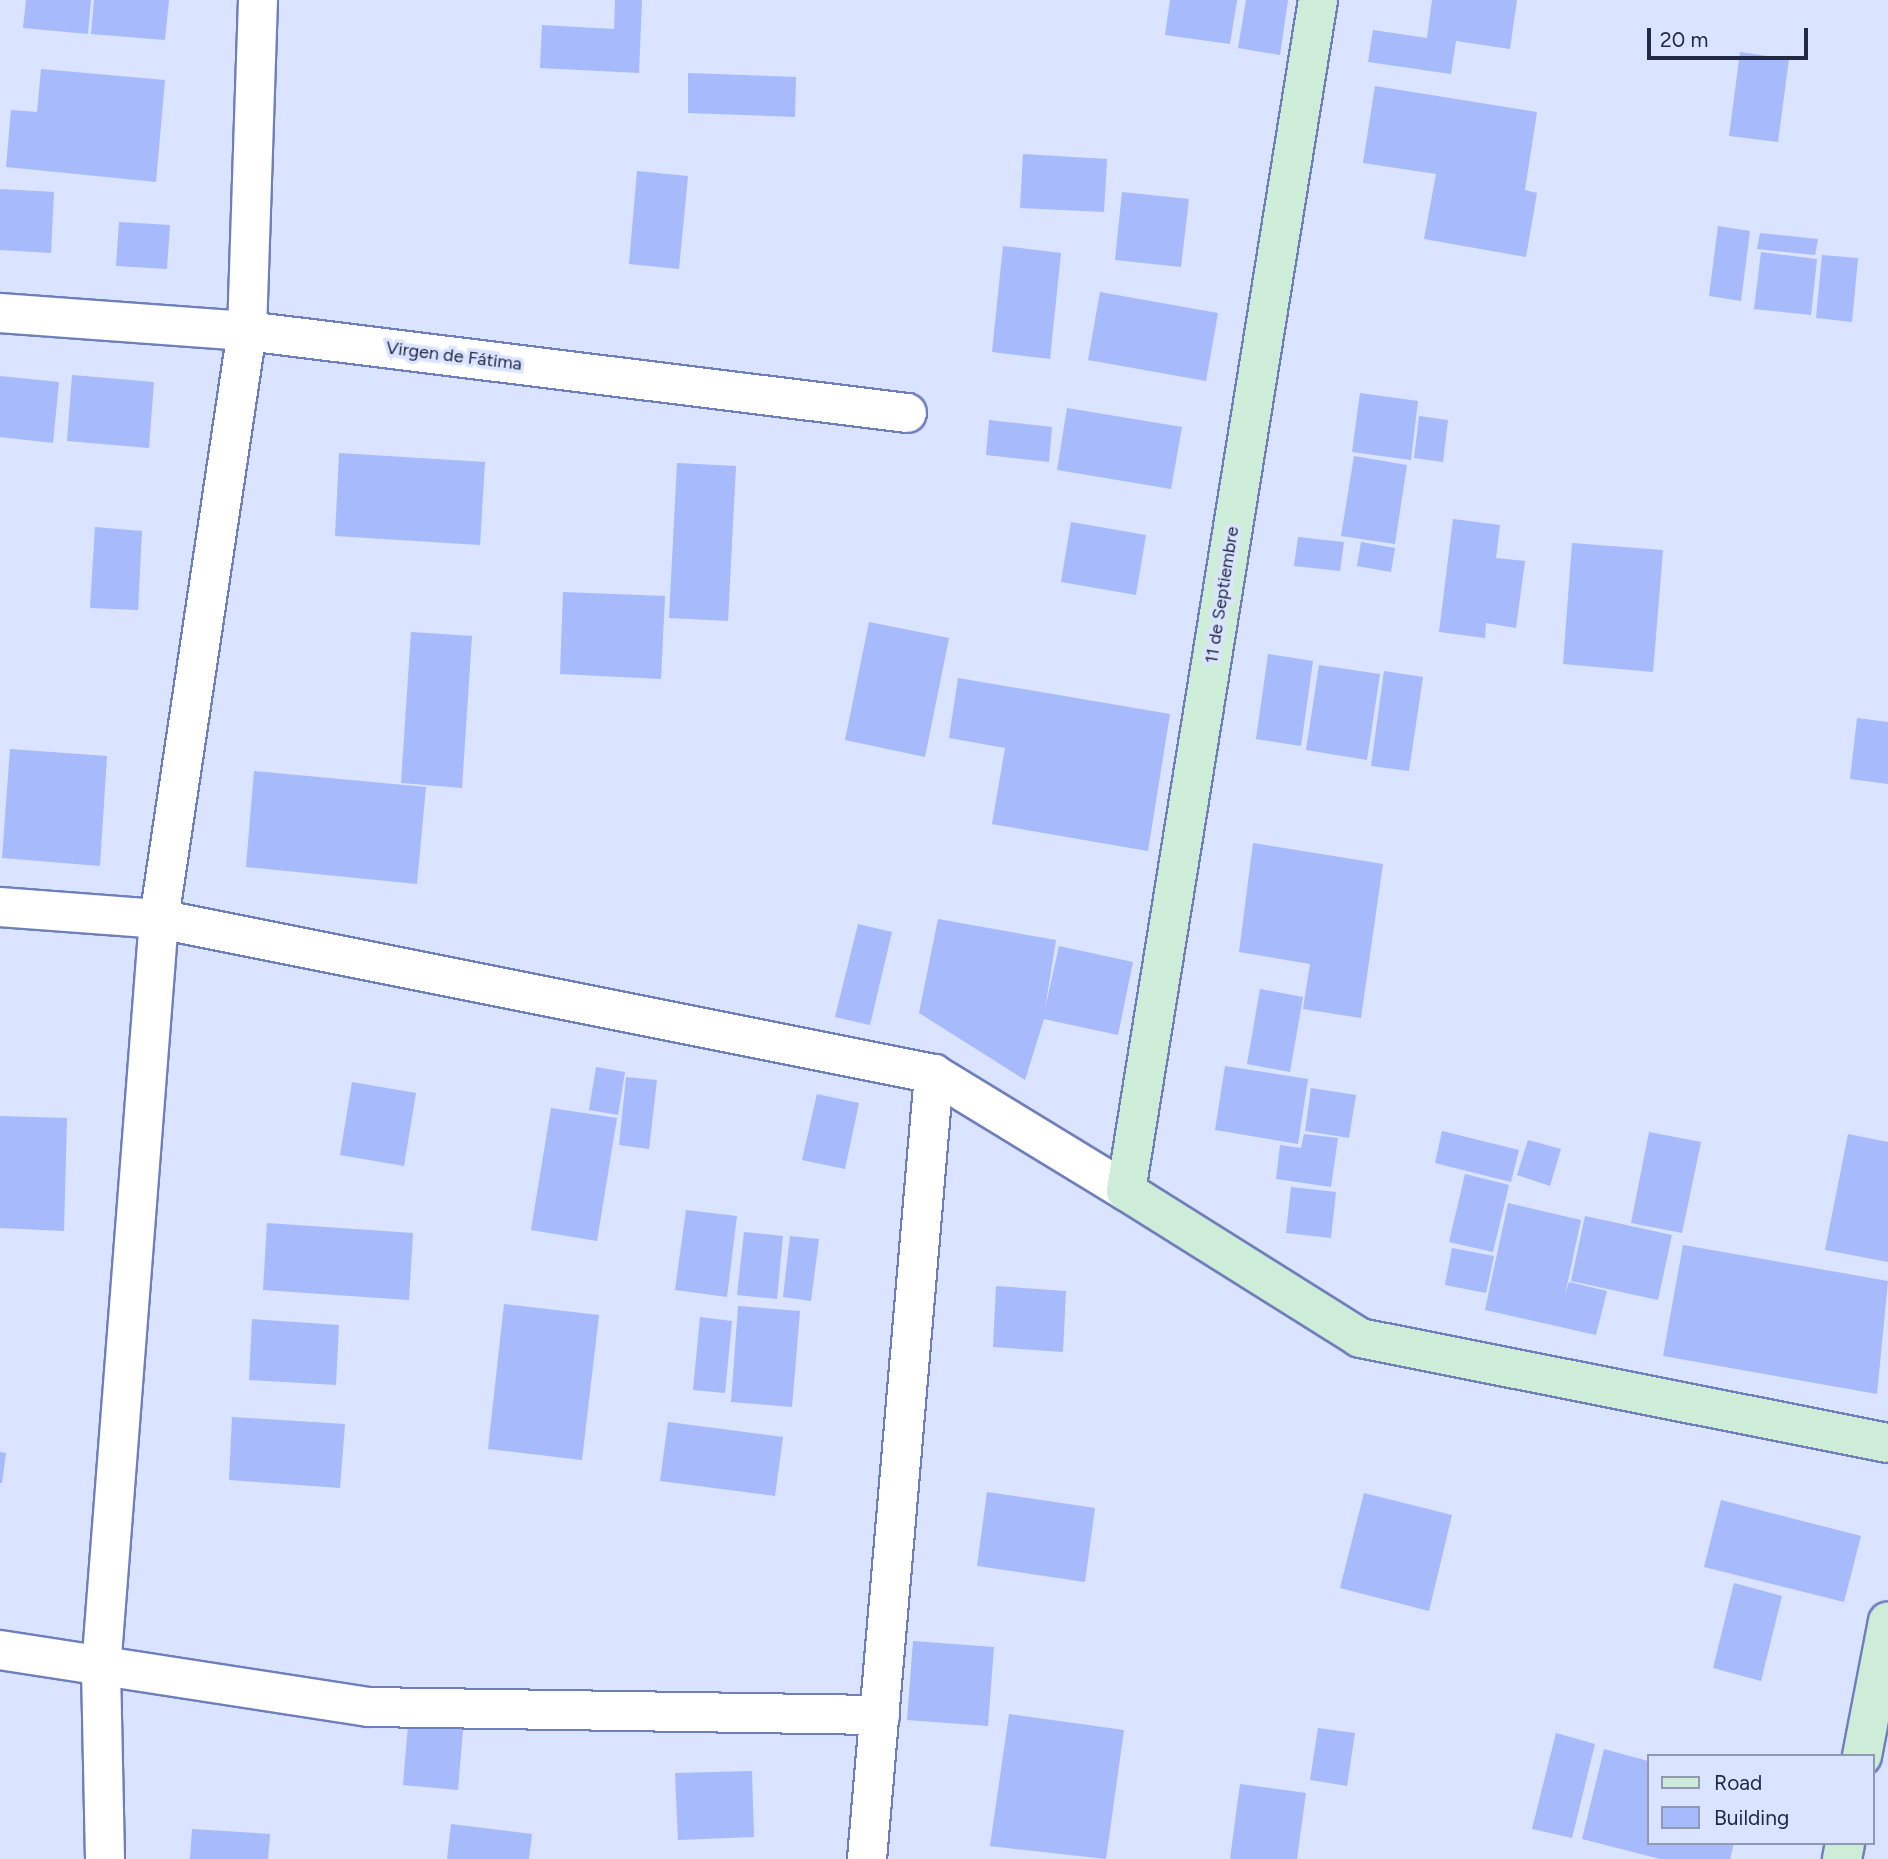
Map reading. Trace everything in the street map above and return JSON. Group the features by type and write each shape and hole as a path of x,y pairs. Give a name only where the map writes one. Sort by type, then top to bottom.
{"main road":[{"name":"11 de Septiembre","path":"1126,1191 1318,0"},
{"path":"1126,1191 1360,1338 1888,1443"},
{"path":"1862,1754 1888,1621"}],"street":[{"path":"105,1859 101,1669 159,919 247,331 258,0"},
{"name":"Virgen de Fátima","path":"0,313 247,331 907,413"},
{"path":"0,907 159,919 934,1074 1126,1191"},
{"path":"867,1859 934,1074"},
{"path":"0,1650 101,1669 368,1707 880,1715"}],"building":[{"path":"26,0 91,0 88,34 23,28"},
{"path":"94,0 169,0 165,40 91,34"},
{"path":"615,0 642,0 639,73 540,68 542,25 614,29"},
{"path":"1170,0 1237,0 1230,44 1165,35"},
{"path":"1246,0 1288,0 1280,55 1238,48"},
{"path":"1432,0 1517,0 1510,49 1456,41 1451,74 1368,62 1373,30 1427,38"},
{"path":"1740,52 1789,59 1778,142 1729,136"},
{"path":"41,69 165,80 156,182 6,167 11,110 37,112"},
{"path":"688,73 796,77 795,117 688,113"},
{"path":"1375,86 1537,112 1525,190 1537,193 1526,257 1424,239 1436,174 1363,163"},
{"path":"1023,154 1107,159 1104,212 1020,208"},
{"path":"637,171 688,176 679,269 629,264"},
{"path":"0,189 54,192 51,253 0,250"},
{"path":"1122,192 1189,199 1181,267 1115,260"},
{"path":"119,222 170,225 167,269 116,266"},
{"path":"1718,226 1750,231 1741,301 1709,296"},
{"path":"1760,233 1818,239 1815,255 1757,249"},
{"path":"1003,246 1061,253 1050,359 992,352"},
{"path":"1761,252 1817,259 1811,315 1754,309"},
{"path":"1822,255 1858,258 1852,322 1816,318"},
{"path":"1100,292 1218,313 1206,381 1088,360"},
{"path":"72,375 154,382 149,448 67,441"},
{"path":"0,376 59,382 53,443 0,437"},
{"path":"1360,393 1418,401 1411,460 1352,452"},
{"path":"1067,408 1182,427 1171,489 1057,470"},
{"path":"1419,416 1448,420 1443,462 1414,458"},
{"path":"989,420 1052,427 1049,462 986,455"},
{"path":"339,453 485,462 480,545 335,536"},
{"path":"1354,456 1407,465 1395,544 1341,536"},
{"path":"677,463 736,466 728,621 669,618"},
{"path":"1453,519 1500,525 1496,558 1525,561 1516,628 1486,623 1485,638 1439,632"},
{"path":"1071,522 1146,535 1136,595 1061,582"},
{"path":"95,527 142,531 138,610 90,608"},
{"path":"1298,537 1344,542 1340,571 1294,566"},
{"path":"1361,542 1395,548 1391,572 1357,566"},
{"path":"1572,543 1663,550 1653,672 1563,664"},
{"path":"563,592 665,596 661,679 560,674"},
{"path":"869,622 949,638 925,757 845,740"},
{"path":"411,632 472,636 462,788 401,783"},
{"path":"1268,654 1313,661 1301,746 1256,739"},
{"path":"1319,665 1380,674 1367,760 1306,750"},
{"path":"1384,671 1423,677 1409,771 1371,766"},
{"path":"958,678 1170,714 1148,851 992,824 1005,748 949,738"},
{"path":"1857,718 1888,722 1888,784 1850,779"},
{"path":"10,749 107,756 100,866 2,858"},
{"path":"254,771 426,787 417,884 246,867"},
{"path":"1253,843 1383,864 1361,1018 1303,1009 1310,964 1239,952"},
{"path":"938,919 1056,940 1045,1009 1059,946 1133,962 1118,1035 1044,1019 1025,1080 919,1013"},
{"path":"858,924 892,932 870,1025 835,1017"},
{"path":"1260,989 1303,997 1290,1072 1247,1064"},
{"path":"1225,1066 1308,1079 1298,1144 1215,1130"},
{"path":"596,1067 625,1072 618,1115 589,1110"},
{"path":"626,1077 657,1080 649,1149 619,1145"},
{"path":"352,1082 416,1093 404,1166 340,1155"},
{"path":"1311,1088 1356,1095 1349,1138 1305,1131"},
{"path":"817,1094 859,1103 845,1169 802,1160"},
{"path":"551,1108 617,1118 597,1241 531,1230"},
{"path":"0,1116 67,1118 64,1231 0,1228"},
{"path":"1442,1131 1519,1150 1511,1182 1435,1163"},
{"path":"1649,1132 1701,1142 1682,1233 1631,1223"},
{"path":"1304,1134 1338,1138 1331,1187 1276,1179 1280,1145 1301,1148"},
{"path":"1848,1134 1888,1142 1888,1262 1825,1250"},
{"path":"1528,1140 1561,1149 1550,1186 1517,1175"},
{"path":"1465,1174 1509,1185 1493,1252 1449,1242"},
{"path":"1291,1187 1336,1192 1331,1238 1286,1233"},
{"path":"1508,1203 1581,1220 1565,1295 1569,1282 1607,1291 1596,1335 1485,1310"},
{"path":"686,1210 737,1216 727,1297 675,1290"},
{"path":"1585,1216 1672,1235 1658,1300 1571,1281"},
{"path":"267,1223 413,1233 409,1300 263,1290"},
{"path":"744,1232 783,1236 777,1299 737,1295"},
{"path":"790,1236 819,1239 811,1301 783,1297"},
{"path":"1683,1245 1888,1281 1877,1394 1663,1356"},
{"path":"1452,1248 1494,1256 1486,1293 1445,1285"},
{"path":"996,1286 1066,1291 1063,1352 993,1347"},
{"path":"504,1304 599,1315 582,1460 488,1449"},
{"path":"738,1306 800,1311 792,1407 731,1402"},
{"path":"700,1317 732,1321 725,1393 693,1390"},
{"path":"252,1319 339,1325 336,1385 249,1380"},
{"path":"232,1417 345,1424 340,1488 229,1480"},
{"path":"668,1422 783,1437 775,1496 660,1481"},
{"path":"0,1452 6,1453 2,1483 0,1483"},
{"path":"987,1492 1095,1508 1085,1582 977,1566"},
{"path":"1364,1493 1452,1515 1429,1611 1340,1588"},
{"path":"1721,1500 1861,1536 1844,1602 1704,1567"},
{"path":"1734,1583 1782,1596 1761,1681 1713,1668"},
{"path":"913,1641 994,1647 988,1726 907,1720"},
{"path":"409,1713 464,1718 458,1790 403,1785"},
{"path":"1009,1714 1124,1730 1106,1859 990,1846"},
{"path":"1318,1728 1355,1733 1347,1786 1310,1780"},
{"path":"1556,1733 1595,1744 1572,1838 1532,1829"},
{"path":"1604,1749 1646,1760 1646,1845 1734,1845 1730,1859 1660,1859 1582,1839"},
{"path":"752,1771 754,1837 678,1840 675,1773"},
{"path":"1240,1784 1306,1793 1297,1859 1230,1859"},
{"path":"451,1824 532,1834 529,1859 447,1859"},
{"path":"192,1829 270,1834 268,1859 190,1859"}]}
